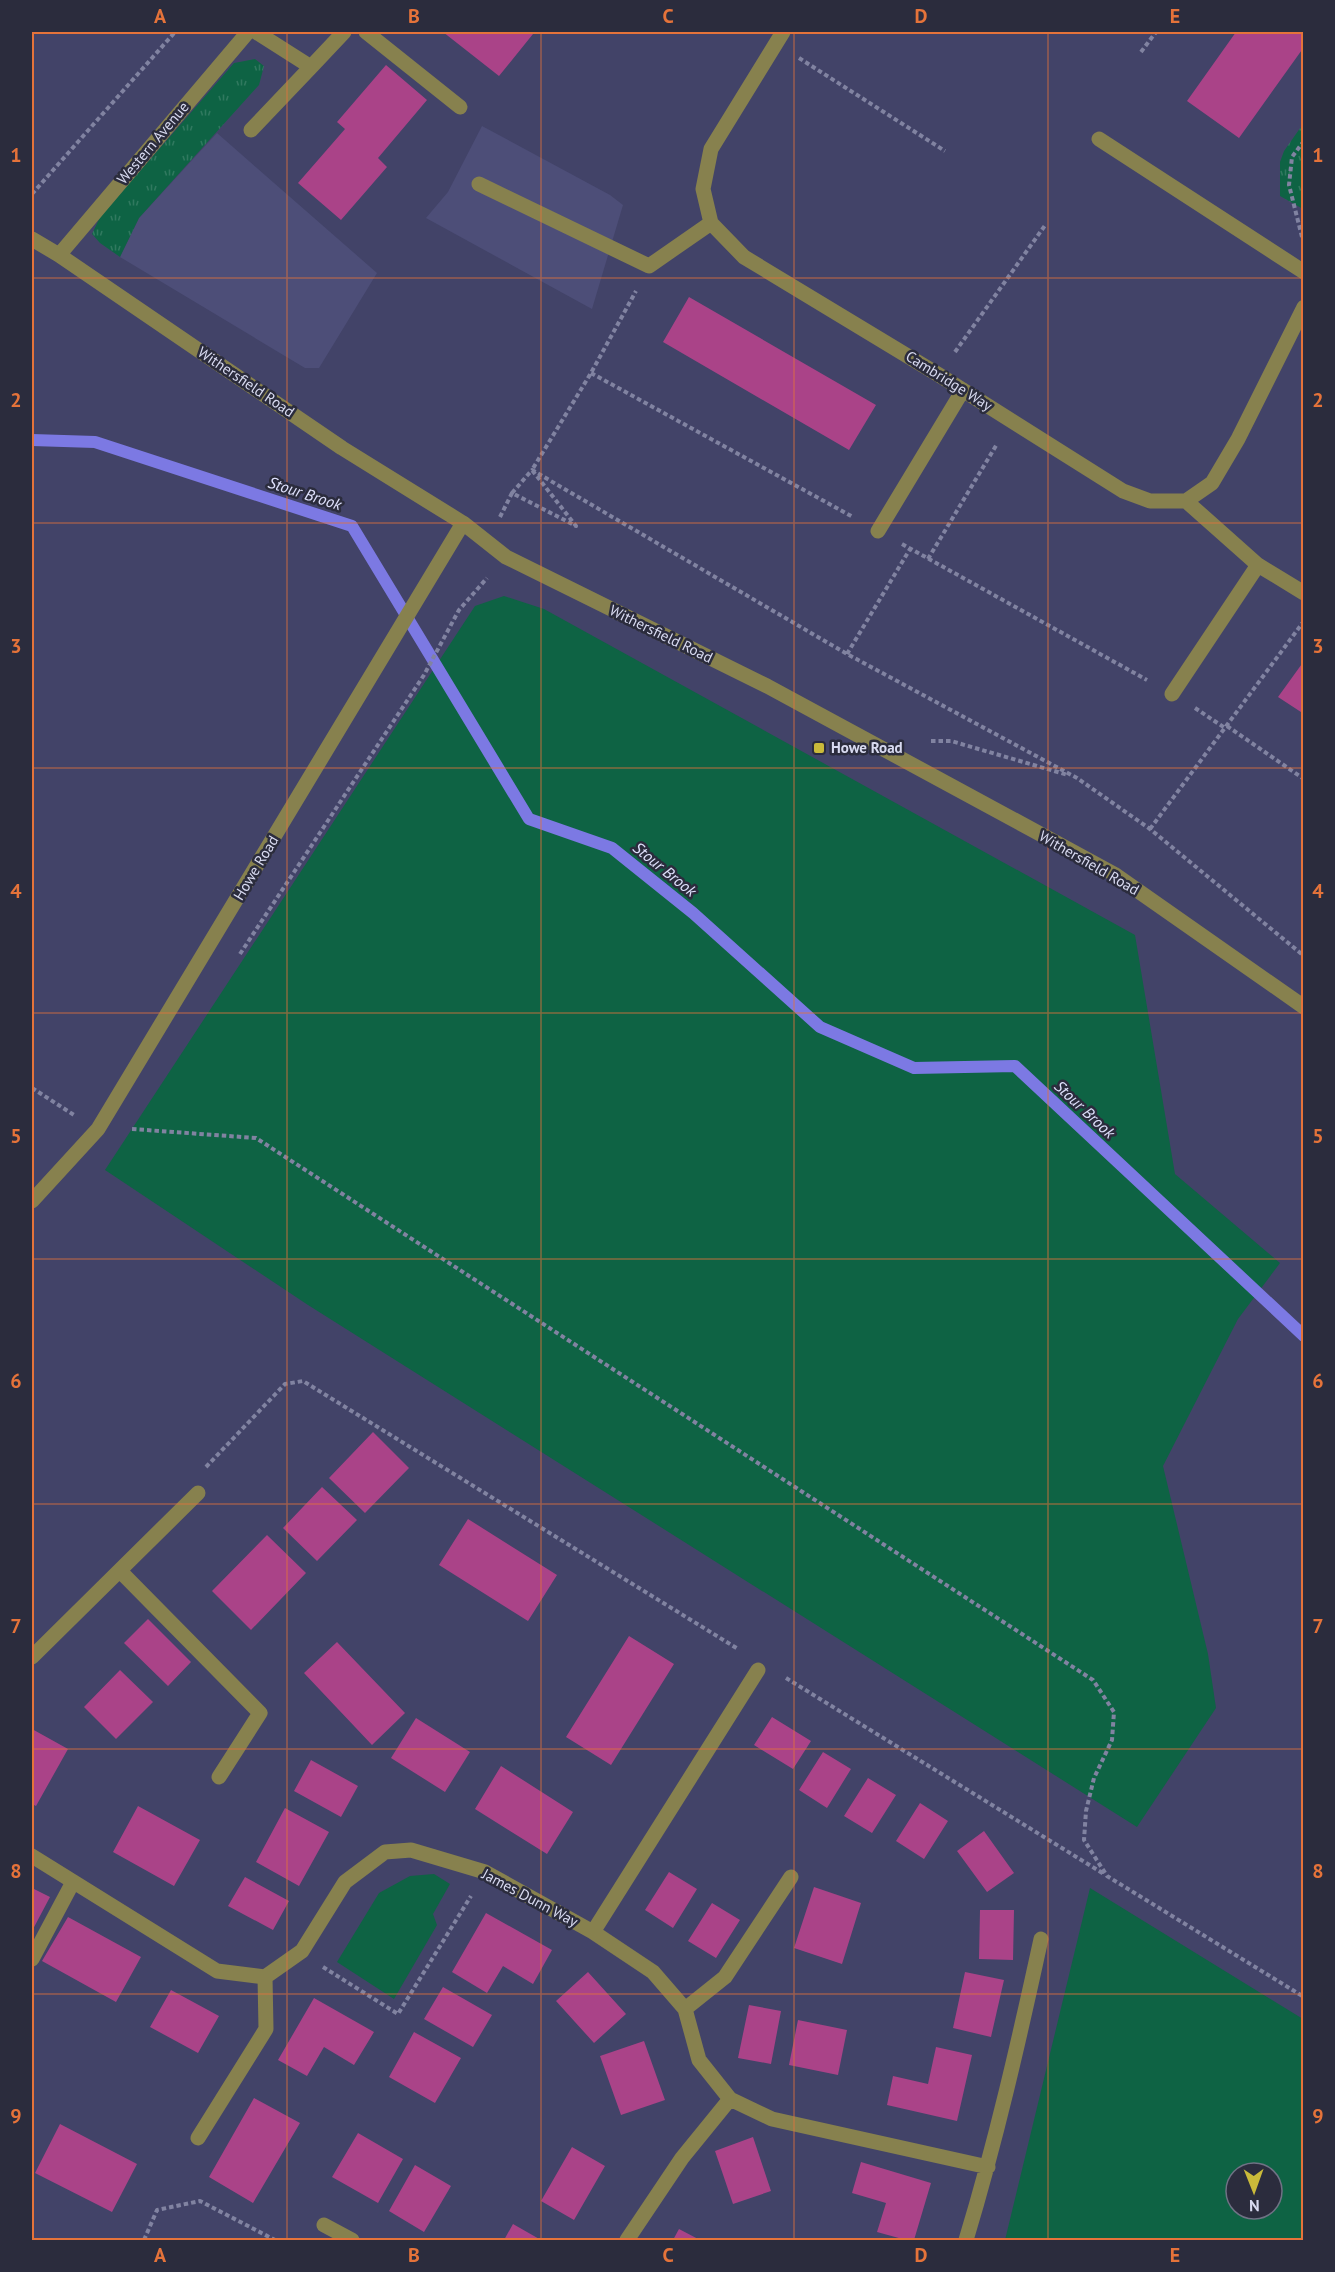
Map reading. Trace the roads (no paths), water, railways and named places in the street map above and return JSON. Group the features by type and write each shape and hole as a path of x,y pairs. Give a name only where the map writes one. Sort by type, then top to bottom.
{"street":[{"name":"Western Avenue","path":"59,255 248,32"},
{"path":"256,32 311,67"},
{"path":"251,130 344,32"},
{"path":"366,32 460,107"},
{"path":"479,184 649,266 711,223 703,189 711,149 780,37"},
{"path":"1099,138 1304,272"},
{"name":"Cambridge Way","path":"711,223 744,257 939,375 1123,491 1150,501 1186,501"},
{"name":"Withersfield Road","path":"32,239 59,255 342,448 463,523 506,557 767,686 1114,874 1304,1007"},
{"path":"1304,307 1238,439 1212,483 1186,501 1258,565 1304,593"},
{"path":"878,531 963,390"},
{"name":"Howe Road","path":"32,1200 98,1129 463,523"},
{"path":"1172,694 1258,565"},
{"path":"32,1657 198,1493"},
{"path":"120,1571 260,1713 219,1778"},
{"path":"593,1932 758,1670"},
{"name":"James Dunn Way","path":"265,1977 302,1951 345,1882 385,1852 411,1850 485,1872 593,1932 653,1972 685,2009 699,2060 730,2099 772,2119 988,2168"},
{"path":"32,1856 217,1971 265,1977 266,2029 198,2138"},
{"path":"685,2009 725,1977 790,1877"},
{"path":"32,1959 73,1882"},
{"path":"966,2241 988,2168 1041,1939"},
{"path":"627,2241 682,2158 730,2099"},
{"path":"324,2225 352,2241"}],"waterway":[{"name":"Stour Brook","path":"32,440 95,442 352,526 529,819 612,848 693,913 820,1027 914,1068 1015,1066 1304,1336"}],"place":[{"name":"Howe Road","path":"819,748"}]}
